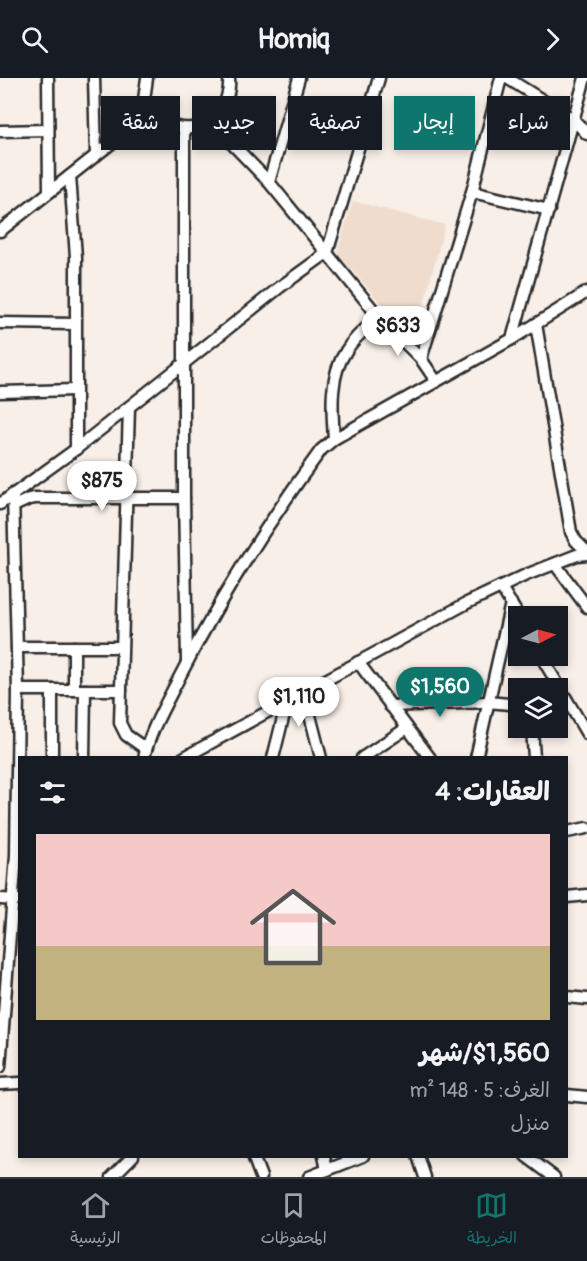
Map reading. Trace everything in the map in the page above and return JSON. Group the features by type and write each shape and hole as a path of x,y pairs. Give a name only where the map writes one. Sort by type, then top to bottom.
{"street":[{"path":"48,78 49,192"},
{"path":"94,78 96,155"},
{"path":"144,96 147,78"},
{"path":"227,96 229,78"},
{"path":"269,182 299,78"},
{"path":"0,504 76,448 327,253 379,78"},
{"path":"421,359 472,192 501,78"},
{"path":"507,78 574,120 587,134"},
{"path":"512,339 585,78"},
{"path":"180,128 192,127"},
{"path":"184,129 184,498 187,662"},
{"path":"0,131 47,130"},
{"path":"0,231 102,150"},
{"path":"238,150 269,182 379,317 421,359 436,381"},
{"path":"70,176 76,258 76,448"},
{"path":"472,192 549,210"},
{"path":"129,407 120,723 126,735 145,753 158,718 187,662 262,536 321,450 334,439 512,339 587,292"},
{"path":"334,439 332,411 337,371 345,351 379,317"},
{"path":"0,323 75,324"},
{"path":"202,752 357,662 501,587 584,551 572,532 536,324"},
{"path":"0,392 75,390"},
{"path":"0,1067 4,966 17,900 18,690 13,494"},
{"path":"14,506 35,498 184,498"},
{"path":"555,564 587,607"},
{"path":"501,587 513,606"},
{"path":"476,756 511,603"},
{"path":"17,647 121,647"},
{"path":"74,647 80,690 84,756"},
{"path":"357,662 428,756"},
{"path":"546,666 587,734"},
{"path":"18,690 121,690"},
{"path":"52,690 52,756"},
{"path":"304,692 320,756"},
{"path":"274,756 287,702"},
{"path":"390,706 488,702 508,704"},
{"path":"365,756 407,728"},
{"path":"533,738 534,756"},
{"path":"568,832 587,828"},
{"path":"568,897 587,896"},
{"path":"0,899 17,900"},
{"path":"568,997 587,999"},
{"path":"0,1084 18,1083"},
{"path":"568,1095 587,1097"},
{"path":"112,1177 130,1158"},
{"path":"254,1158 261,1177"},
{"path":"324,1158 326,1173"},
{"path":"309,1177 326,1173 359,1158"},
{"path":"419,1158 425,1177"},
{"path":"529,1158 553,1177"}],"shaded area":[{"path":"353,201 445,225 419,322 394,318 337,253"}]}
